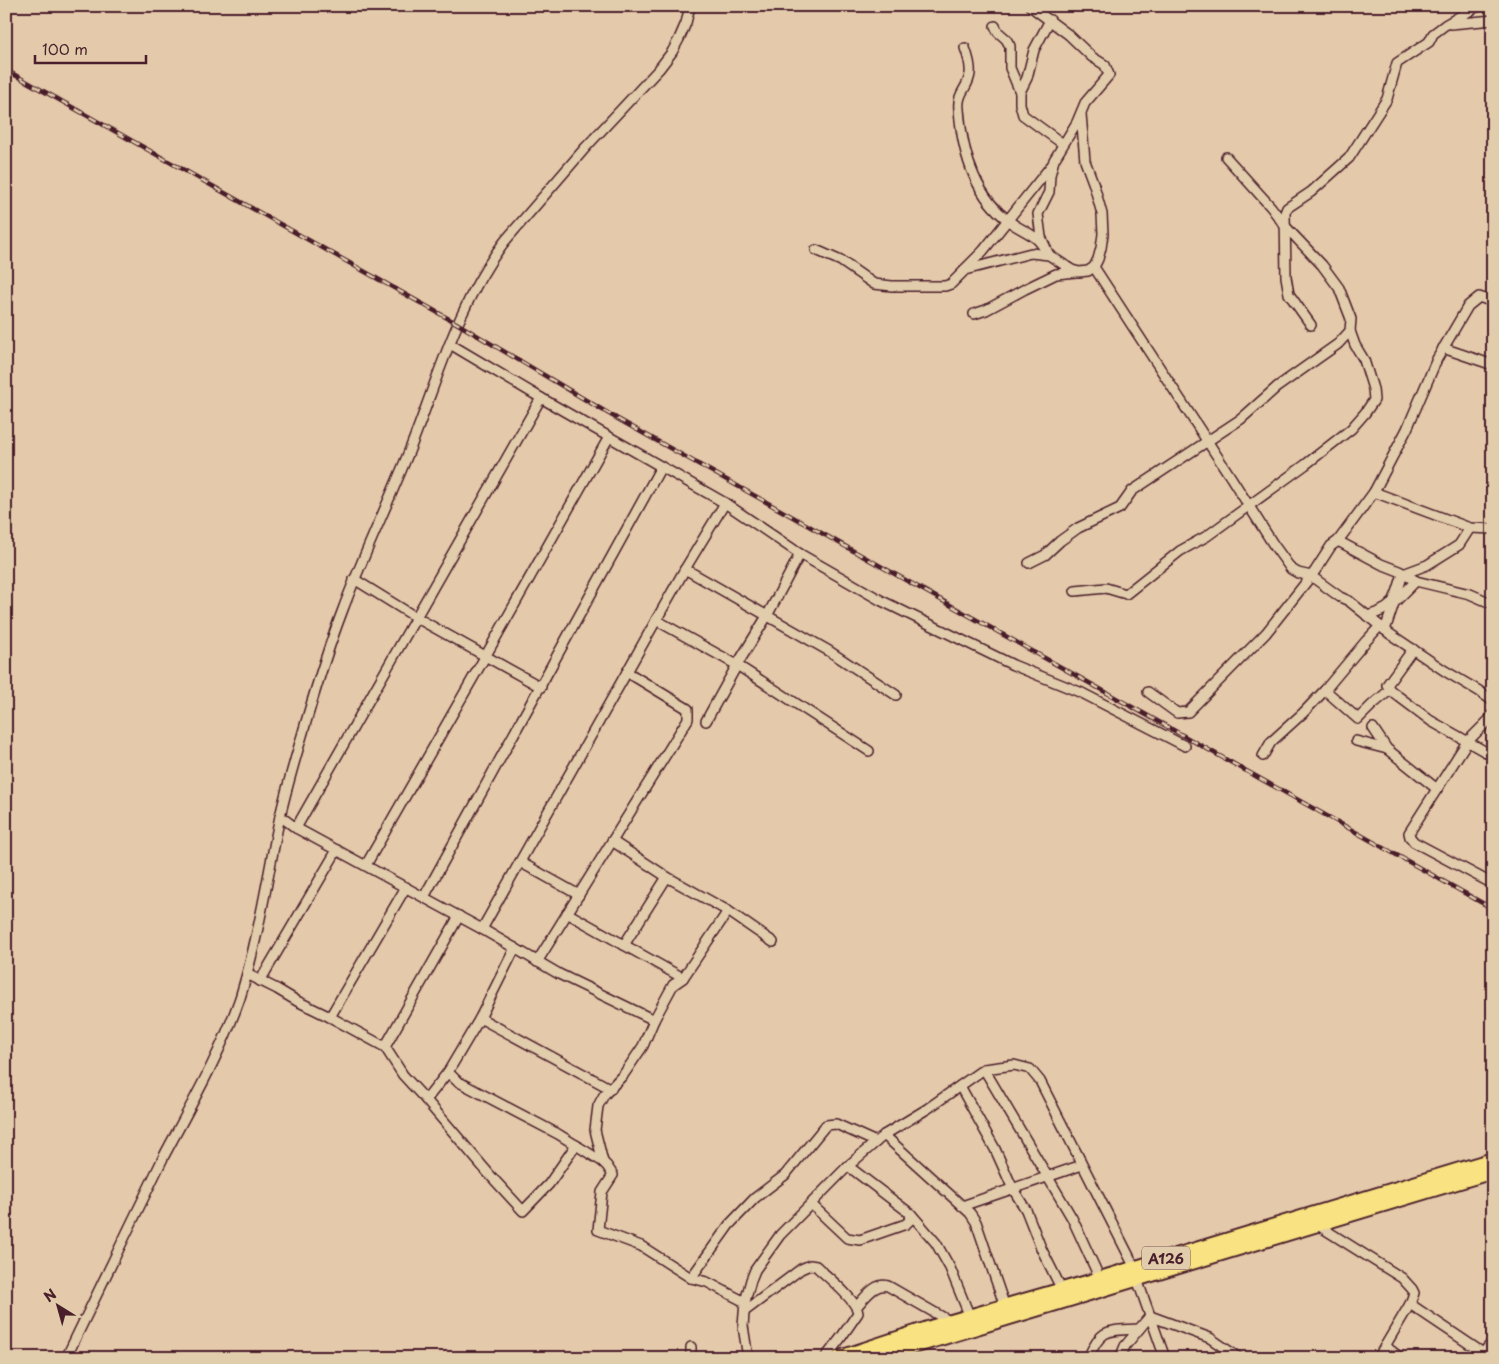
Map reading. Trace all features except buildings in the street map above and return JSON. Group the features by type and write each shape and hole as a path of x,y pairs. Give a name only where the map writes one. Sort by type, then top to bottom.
{"highway":[{"name":"A126","path":"874,1358 1493,1160"},
{"name":"A126","path":"840,1358 951,1322 1100,1279 1136,1273 1316,1224 1493,1171"}],"street":[{"path":"66,1358 229,1028 247,974 280,816 309,712 341,612 412,445 450,344 471,296 495,255 586,147 659,69 672,52 686,23 690,6"},
{"path":"816,250 841,261 874,284 892,286 945,286 951,284 983,252 1048,170 1086,103 1109,75 1105,65 1092,57 1050,20 1030,6"},
{"path":"1311,325 1289,294 1286,277 1285,213 1287,208 1311,192 1349,158 1387,99 1397,63 1429,42 1433,34 1445,25 1478,6"},
{"path":"1020,92 1034,50 1050,20"},
{"path":"1445,25 1493,20"},
{"path":"995,26 1010,46 1010,68 1020,92 1020,104 1023,115 1063,144"},
{"path":"965,48 970,63 970,74 959,96 958,108 965,151 983,195 991,206 1008,221 1036,238 1049,255 1072,270 1079,272"},
{"path":"974,314 986,310 1056,274 1088,271 1094,267 1098,260 1102,248 1102,214 1085,161 1081,113"},
{"path":"1075,591 1106,588 1126,594 1180,551 1207,536 1305,465 1351,429 1374,400 1373,389 1364,360 1355,345 1350,331 1351,319 1339,288 1322,265 1226,157"},
{"path":"1049,255 1041,237 1038,214 1049,192 1050,175 1054,160"},
{"path":"965,270 1031,253 1049,255"},
{"path":"1094,267 1290,568 1298,574 1311,576 1340,597 1349,601 1382,628 1493,701"},
{"path":"1148,692 1177,713 1188,712 1266,633 1374,492 1407,429 1437,359 1468,306 1479,298 1493,302"},
{"path":"1029,563 1045,555 1078,528 1120,508 1132,491 1241,419 1277,388 1338,344 1350,331"},
{"path":"450,344 725,503 800,554 891,605 1013,665 1082,693 1185,746"},
{"path":"1444,348 1493,365"},
{"path":"296,828 541,398"},
{"path":"366,865 609,437"},
{"path":"424,897 661,467"},
{"path":"1374,492 1470,528 1493,529"},
{"path":"482,929 684,569 725,503"},
{"path":"1403,574 1427,565 1459,545 1470,528"},
{"path":"1338,541 1416,581 1470,594 1493,604"},
{"path":"706,721 767,616 800,554"},
{"path":"684,569 829,650 896,695"},
{"path":"1263,756 1271,742 1325,690 1366,641 1382,628 1394,603 1403,574"},
{"path":"354,580 485,657 541,687"},
{"path":"1367,616 1382,612 1416,581"},
{"path":"656,620 737,665 869,751"},
{"path":"1413,649 1387,685 1390,690 1431,721 1493,756"},
{"path":"537,962 688,719 688,709 626,672"},
{"path":"1325,690 1358,719 1390,690"},
{"path":"1493,713 1489,720 1468,742 1409,833 1414,842 1493,884"},
{"path":"1374,728 1387,749 1437,788"},
{"path":"1356,742 1387,749"},
{"path":"280,816 296,828 459,916 537,962 654,1020"},
{"path":"612,841 773,942"},
{"path":"260,981 337,850"},
{"path":"520,862 580,895"},
{"path":"624,945 667,877"},
{"path":"330,1016 406,887"},
{"path":"603,1162 595,1130 598,1106 604,1095 624,1074 643,1046 654,1020 673,985 683,978 728,912"},
{"path":"567,913 683,978"},
{"path":"385,1047 459,916"},
{"path":"426,1100 448,1072 480,1018 515,948"},
{"path":"247,974 297,1001 330,1016 385,1047 403,1075 523,1211 549,1184 576,1145"},
{"path":"480,1018 611,1089"},
{"path":"748,1358 743,1326 745,1306 755,1270 780,1235 848,1166 884,1134 927,1109 984,1069 1014,1066 1030,1069 1040,1081 1136,1273 1165,1358"},
{"path":"984,1069 1072,1218 1100,1279"},
{"path":"448,1072 457,1081 558,1134 607,1166 613,1175 602,1192 598,1230 641,1246 691,1278 707,1282 745,1306"},
{"path":"960,1086 995,1149 1013,1189 1026,1210 1041,1248 1062,1290"},
{"path":"691,1278 729,1225 755,1198 785,1175 826,1125 836,1124 876,1142"},
{"path":"884,1134 970,1213 976,1222 1005,1307"},
{"path":"962,1206 1082,1165"},
{"path":"848,1166 911,1214 936,1243 950,1268 970,1317"},
{"path":"810,1204 847,1238 860,1240 906,1224 910,1220 911,1214"},
{"path":"1316,1224 1402,1278 1414,1293 1410,1304 1378,1358"},
{"path":"745,1306 801,1269 812,1265 816,1266 850,1298 856,1306 858,1313 825,1358"},
{"path":"856,1306 876,1286 883,1284 951,1322"},
{"path":"1410,1304 1481,1355 1493,1341"},
{"path":"1120,1358 1126,1346 1150,1316"},
{"path":"1150,1316 1210,1338 1239,1358"},
{"path":"1088,1358 1096,1341 1104,1333 1109,1331 1139,1330"},
{"path":"1385,1346 1401,1358"},
{"path":"691,1347 691,1358"}],"railway":[{"path":"6,70 458,324 616,418 1493,909"}]}
